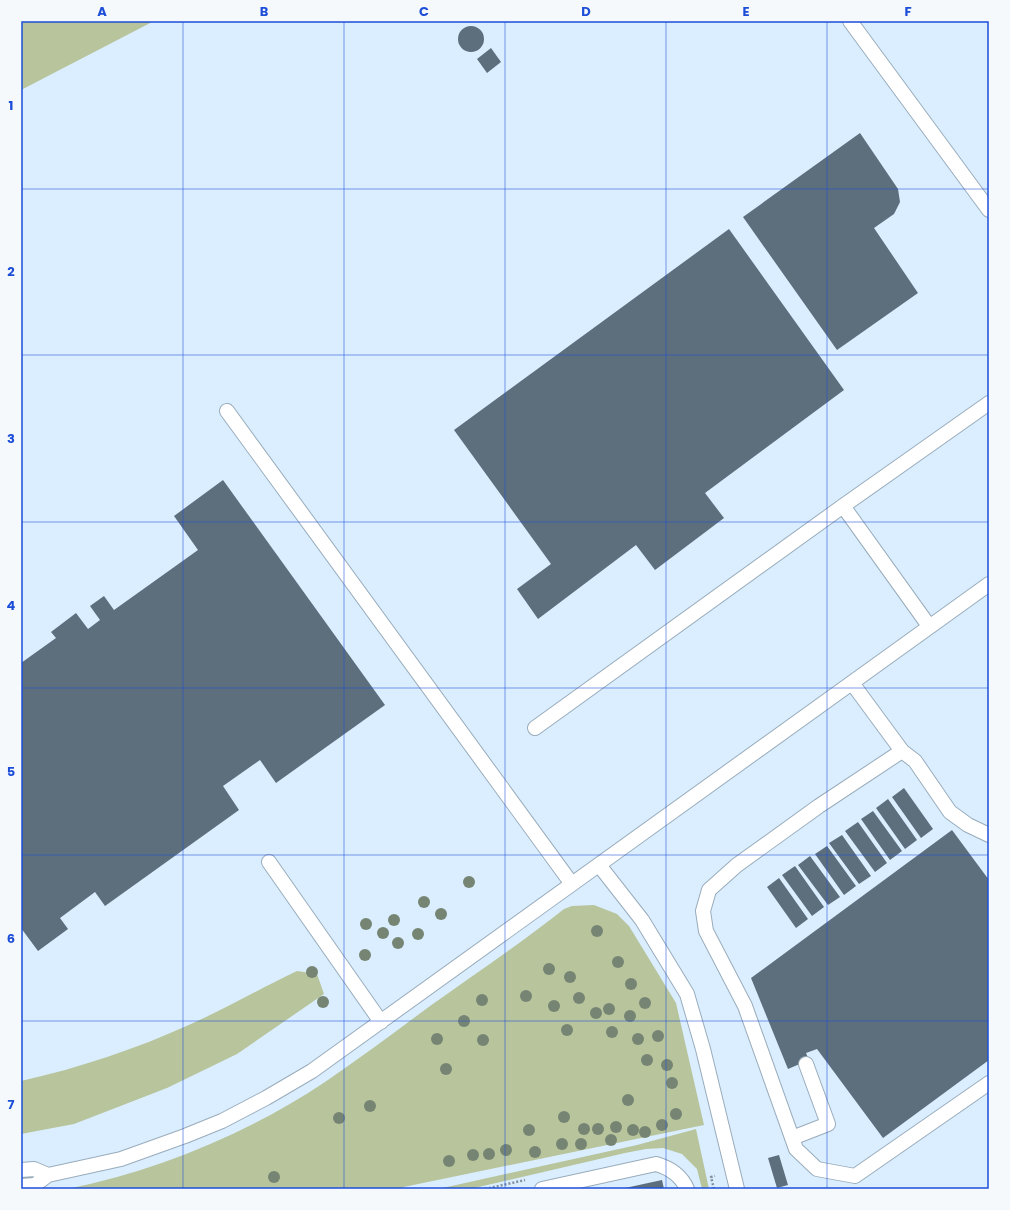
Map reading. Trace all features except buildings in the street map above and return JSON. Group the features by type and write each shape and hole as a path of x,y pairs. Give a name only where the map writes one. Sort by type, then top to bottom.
{"lane":[{"path":"850,21 989,210"},
{"path":"536,728 843,506 989,403"},
{"path":"227,411 572,884"},
{"path":"843,506 929,626"},
{"path":"21,1186 35,1185 48,1175 121,1159 185,1136 222,1121 266,1098 312,1071 989,584"},
{"path":"852,683 902,751 915,761 950,812 968,825 989,835"},
{"path":"902,751 819,806 749,856 708,890 703,911 706,931 745,1006 796,1149 817,1170 855,1176 989,1082"},
{"path":"268,862 381,1022"},
{"path":"599,865 642,920 687,994 703,1049 737,1189"},
{"path":"792,1138 828,1124 806,1064"},
{"path":"542,1189 656,1164 670,1169 679,1176 687,1189"},
{"path":"21,1170 34,1169 48,1175"}],"green space":[{"path":"21,21 154,21 21,90"},
{"path":"594,905 617,914 629,926 676,1003 704,1125 394,1189 67,1189 134,1172 168,1161 233,1134 264,1118 295,1101 338,1073 564,909 572,906"},
{"path":"297,971 317,974 324,994 237,1054 167,1088 74,1124 21,1134 21,1081 86,1064 149,1042 204,1018"},
{"path":"696,1129 709,1189 702,1189 697,1169 682,1154 663,1148 646,1149 625,1153 470,1189 438,1189 637,1145"}]}
